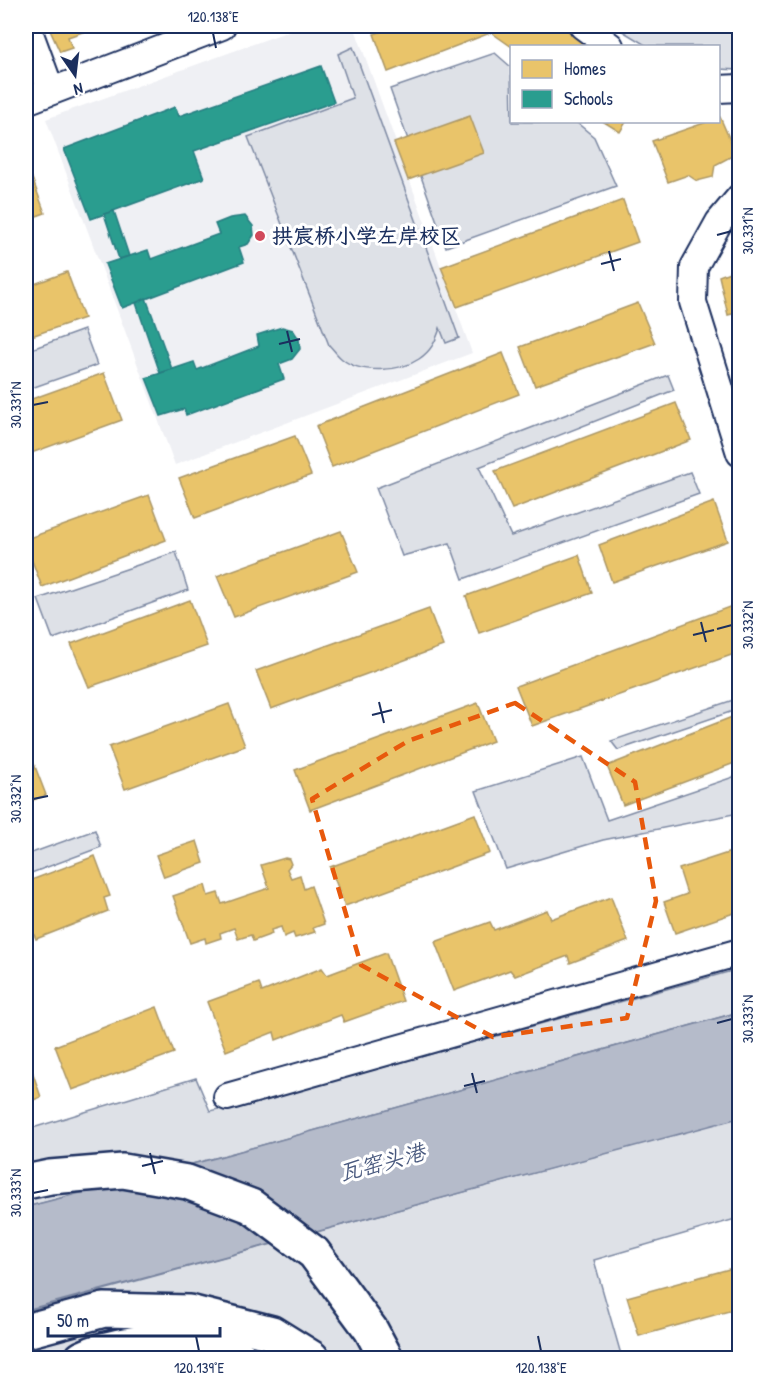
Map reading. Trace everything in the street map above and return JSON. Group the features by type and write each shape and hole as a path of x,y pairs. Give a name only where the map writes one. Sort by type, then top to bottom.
{"highway":[{"path":"26,1182 50,1176 123,1171 187,1182 251,1206 314,1253 370,1330 386,1359"},
{"path":"26,1331 104,1310 189,1312 272,1333 312,1359"},
{"path":"82,1359 124,1346 160,1341 190,1342 241,1359"}],"street":[{"path":"27,26 51,91"},
{"path":"26,101 222,26"},
{"path":"583,26 609,45"},
{"path":"720,89 740,88"},
{"path":"740,197 719,222 694,267 693,302 740,453"},
{"path":"227,1097 740,952"}],"highlighted area":[{"path":"515,703 635,782 656,901 627,1018 493,1037 361,965 312,799 408,741"}],"shaded area":[{"name":"拱宸桥小学左岸校区","path":"303,26 354,26 472,353 175,465 46,119"},
{"path":"614,26 739,26 739,70 720,69 720,45 645,45"},
{"path":"353,47 459,338 446,343 440,328 427,353 411,363 391,369 369,369 350,364 329,345 248,137 353,98 338,54"},
{"path":"495,53 510,66 510,123 577,123 594,137 616,186 446,247 390,89"},
{"path":"84,330 97,365 26,390 26,351"},
{"path":"668,375 674,390 479,467 511,536 690,472 699,494 463,579 450,543 402,556 376,488"},
{"path":"176,552 188,590 53,639 38,599"},
{"path":"739,698 739,709 618,750 611,741"},
{"path":"583,757 607,820 739,775 739,813 603,840 506,869 476,791"},
{"path":"95,830 101,847 26,875 26,855"},
{"path":"739,969 739,1012 219,1157 26,1207 26,1130 196,1078 210,1111 308,1088"},
{"path":"739,1117 739,1218 594,1260 622,1358 26,1358 26,1311"}],"water":[{"name":"瓦窑头港","path":"739,1012 739,1118 26,1310 26,1207 219,1157"}],"building: Homes":[{"path":"48,26 100,26 68,37 72,48 60,52"},
{"path":"397,26 506,27 388,72 374,34"},
{"path":"562,26 585,45 510,46 492,33 506,27"},
{"path":"470,116 484,153 408,180 394,143"},
{"path":"720,117 736,154 715,165 713,177 697,181 688,175 668,182 652,141 704,123 720,123"},
{"path":"606,123 625,123 620,132"},
{"path":"26,162 45,213 26,220"},
{"path":"623,200 638,242 457,307 441,267"},
{"path":"740,268 740,312 728,315 719,276"},
{"path":"67,272 84,318 26,338 26,287"},
{"path":"638,303 655,343 535,386 520,347"},
{"path":"503,353 519,394 332,467 316,426"},
{"path":"104,373 122,420 26,455 26,401"},
{"path":"676,403 691,440 512,509 495,471"},
{"path":"295,436 311,475 195,518 179,478"},
{"path":"149,495 166,540 42,587 26,545 26,539"},
{"path":"714,502 728,541 612,582 599,545"},
{"path":"341,531 358,572 234,617 217,576"},
{"path":"579,555 592,593 479,633 466,596"},
{"path":"190,600 207,646 89,687 71,644"},
{"path":"740,603 740,652 532,726 516,686"},
{"path":"429,609 443,646 271,709 256,671"},
{"path":"478,703 493,741 310,810 295,770"},
{"path":"229,704 245,746 125,789 109,747"},
{"path":"732,717 740,735 740,761 623,805 607,766"},
{"path":"31,756 46,795 26,803 26,758"},
{"path":"475,814 490,853 345,906 330,867"},
{"path":"197,841 204,863 164,877 156,855"},
{"path":"737,850 740,857 740,911 675,933 664,902 687,894 679,869"},
{"path":"95,856 110,896 104,898 108,911 36,939 30,926 26,928 26,882"},
{"path":"285,858 289,859 291,864 287,869 291,878 300,875 304,889 311,886 324,924 313,928 315,932 295,938 293,933 284,937 281,927 271,930 272,934 253,941 251,935 238,939 234,928 220,933 221,938 206,943 205,938 190,943 173,896 205,885 208,896 218,893 222,904 269,888 261,865"},
{"path":"611,897 628,941 570,963 568,956 515,976 510,970 454,991 435,942 490,922 494,930 547,910 551,919"},
{"path":"386,953 403,1001 344,1022 341,1015 276,1040 274,1032 226,1051 207,1002 259,983 262,992 322,968 327,975"},
{"path":"157,1007 174,1053 72,1090 55,1046"},
{"path":"26,1053 41,1097 26,1103"},
{"path":"740,1266 740,1308 639,1336 627,1297"}],"building: Schools":[{"path":"321,66 334,102 194,151 204,178 91,219 64,149 175,107 179,116"},
{"path":"114,211 129,256 119,259 104,214"},
{"path":"245,216 253,226 254,235 248,244 239,247 244,262 122,308 105,264 148,250 151,259 219,234 215,224 230,218"},
{"path":"146,298 172,369 160,373 136,303"},
{"path":"282,327 293,330 299,339 300,349 292,359 279,364 284,379 186,415 184,409 161,416 146,378 194,362 197,370 259,346 257,335"}],"place":[{"name":"拱宸桥小学左岸校区","path":"260,236"}]}
